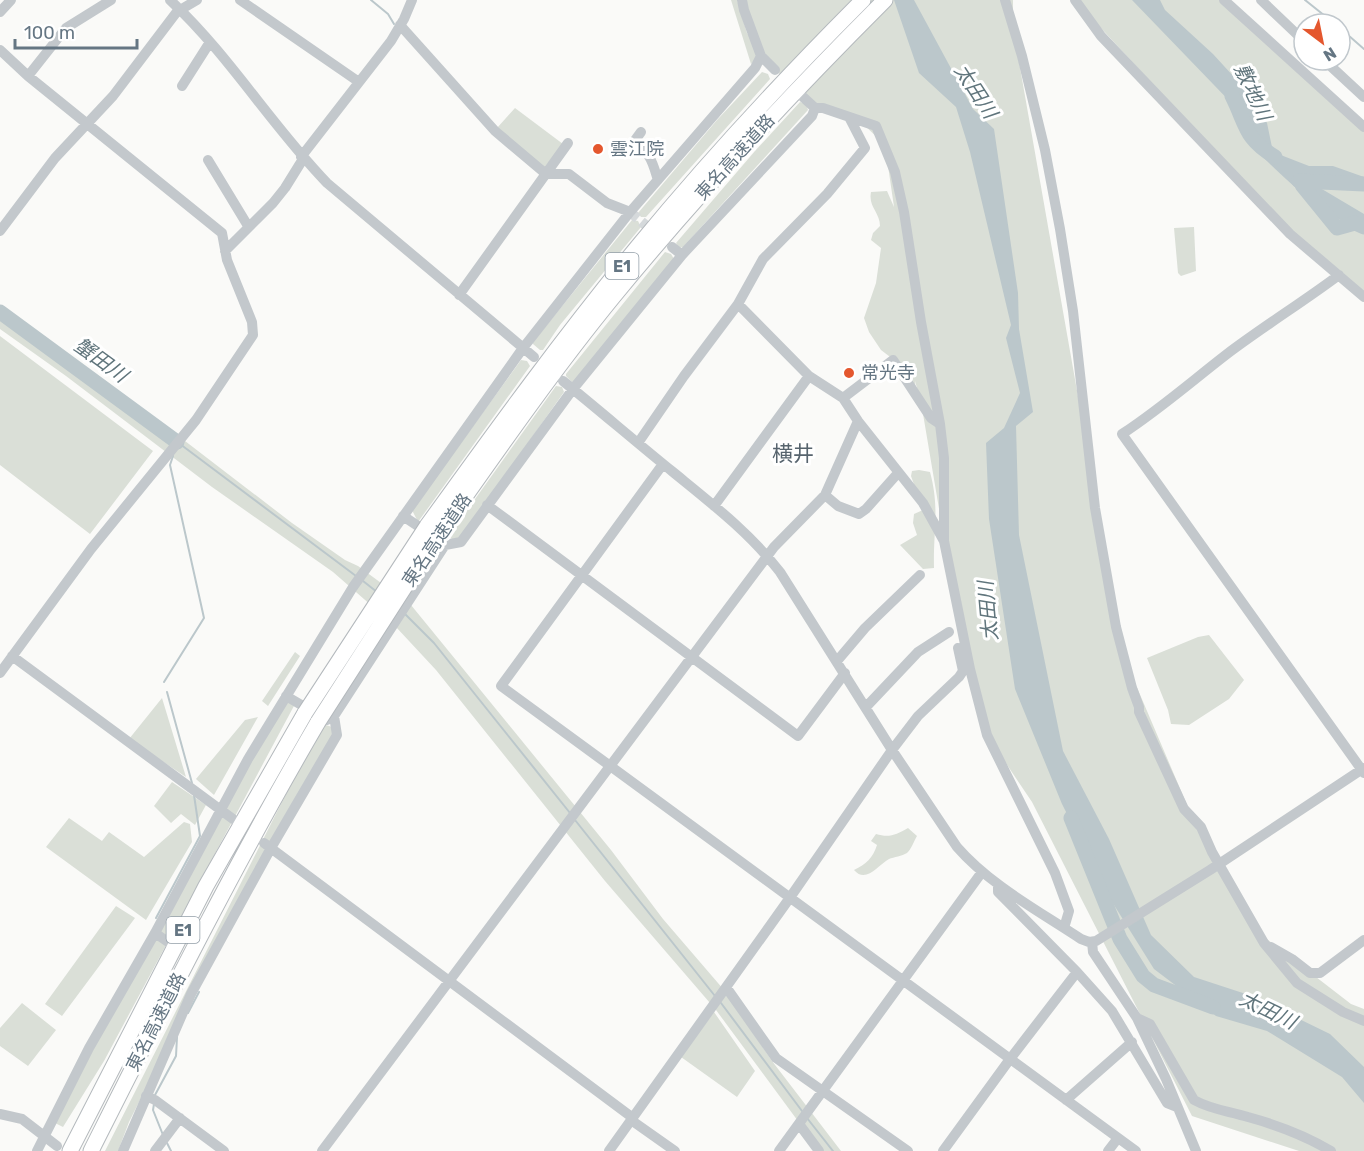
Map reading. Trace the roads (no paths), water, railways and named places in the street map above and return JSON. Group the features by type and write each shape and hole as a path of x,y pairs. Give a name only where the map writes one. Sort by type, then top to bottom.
{"highway":[{"name":"東名高速道路","path":"437,535 528,385 641,243 764,104 863,0"},
{"name":"東名高速道路","path":"63,1148 206,886 312,718 437,535 538,393 612,298 775,112 885,0"},
{"name":"東名高速道路","path":"91,1151 312,718"},
{"path":"99,1151 167,1001"}],"street":[{"path":"0,12 10,0"},
{"path":"28,76 66,28 111,0"},
{"path":"170,0 210,42 302,158 350,205 534,357"},
{"path":"0,231 55,158 113,96 180,9 197,0"},
{"path":"240,0 359,82"},
{"path":"225,250 285,188 302,158 391,41 412,0"},
{"path":"741,0 762,56 775,70"},
{"path":"1005,0 1022,56 1045,150 1060,229 1073,311 1095,508 1116,627 1139,712 1184,809 1201,827 1264,943 1297,983 1344,1012 1364,1021"},
{"path":"1075,0 1101,36 1290,234 1364,297"},
{"path":"1224,0 1364,127"},
{"path":"1260,0 1292,30"},
{"path":"400,25 495,131 546,174 569,174 607,203 630,212"},
{"path":"182,86 210,42"},
{"path":"0,50 28,76 222,233 225,250 252,322 253,335 196,420 91,549 0,673"},
{"path":"37,1151 89,1048 155,933 248,759 353,587 523,348 630,212 755,68 762,56"},
{"path":"1337,72 1364,97"},
{"path":"803,97 815,108 824,108 876,126 895,172 904,212 940,424 944,458 944,541 958,614 987,735 1055,873 1069,911 1064,928"},
{"path":"403,516 437,535 461,542 573,389 682,255 812,116 815,108"},
{"path":"638,444 684,376 738,304 763,259 827,194 865,148 849,117"},
{"path":"641,132 633,142 651,157 658,180"},
{"path":"459,295 568,143"},
{"path":"208,160 248,226"},
{"path":"672,247 682,255"},
{"path":"563,381 748,534 767,555 957,847 982,872 998,884 1081,939 1094,941 1210,870 1363,770 1122,434 1145,419 1229,353 1339,275"},
{"path":"738,304 809,376 843,398 858,421 923,503 944,541"},
{"path":"843,398 893,360 931,418 940,424"},
{"path":"714,506 809,376"},
{"path":"322,1151 767,555 825,495 858,421"},
{"path":"663,464 501,686 1136,1151"},
{"path":"825,495 838,506 859,514 898,473"},
{"path":"487,505 798,736 845,674"},
{"path":"123,1151 191,994 201,965 267,845 337,735 334,716 404,606 437,535"},
{"path":"837,661 864,628 920,575"},
{"path":"609,1151 892,750 918,716 963,671 957,639 958,614"},
{"path":"866,707 918,652 949,632"},
{"path":"12,657 232,819"},
{"path":"286,696 336,724"},
{"path":"267,845 450,980 675,1151"},
{"path":"779,1151 982,872"},
{"path":"998,884 998,892 1112,1011 1167,1103 1177,1107"},
{"path":"155,933 168,942"},
{"path":"1268,946 1292,959 1310,973 1320,973 1364,940"},
{"path":"1094,941 1093,952 1137,1018 1177,1107 1192,1149"},
{"path":"944,1151 1010,1059 1077,972"},
{"path":"726,987 776,1058 908,1151"},
{"path":"1137,1018 1150,1024 1194,1100 1205,1106 1247,1116 1286,1130 1331,1151"},
{"path":"1066,1100 1132,1042"},
{"path":"146,1096 155,1100 224,1151"},
{"path":"0,1114 22,1119 63,1148"},
{"path":"155,1151 180,1118"},
{"path":"799,1124 819,1151"},
{"path":"1108,1151 1118,1138"}],"water":[{"path":"894,0 914,0 973,109 994,129 1018,293 1019,329 1033,412 1016,426 1019,535 1063,751 1109,839 1151,935 1194,977 1252,996 1330,1034 1364,1067 1364,1103 1342,1077 1267,1031 1216,1016 1154,969 1109,897 1062,804 1015,689 989,519 986,443 1004,428 1020,393 1006,338 1011,325 970,152 956,107 919,73"},
{"path":"1132,0 1160,0 1165,10 1213,54 1256,101 1267,123 1273,152 1309,166 1333,166 1364,177 1364,187 1334,178 1305,179 1364,214 1364,232 1322,208 1295,187 1259,153 1260,148 1247,133 1241,113"}],"waterway":[{"path":"371,0 388,14 394,24"},
{"path":"1305,0 1320,12"},
{"path":"1352,38 1364,49"},
{"name":"敷地川","path":"1232,96 1252,137 1257,144 1275,157"},
{"name":"敷地川","path":"1299,181 1364,184"},
{"path":"1302,185 1337,228 1355,223 1364,227"},
{"name":"蟹田川","path":"0,312 177,442"},
{"path":"180,444 356,576"},
{"path":"164,682 204,618 170,465 173,456"},
{"path":"363,581 377,592"},
{"path":"405,614 434,643 570,813"},
{"path":"167,692 192,783"},
{"path":"156,918 200,836 194,795"},
{"name":"太田川","path":"1071,818 1120,939 1143,976 1154,985 1213,1007"},
{"path":"575,820 715,996"},
{"path":"188,1013 199,992"},
{"path":"721,1003 802,1111"},
{"path":"155,1095 176,1056 177,1037"},
{"path":"154,1104 153,1110 163,1135"},
{"path":"807,1118 833,1151"},
{"path":"167,1143 171,1151"}],"tunnel":[{"path":"630,212 655,233"}],"place":[{"name":"雲江院","path":"598,149"},
{"name":"常光寺","path":"849,373"}],"district":[{"name":"横井","path":"793,453"}]}
